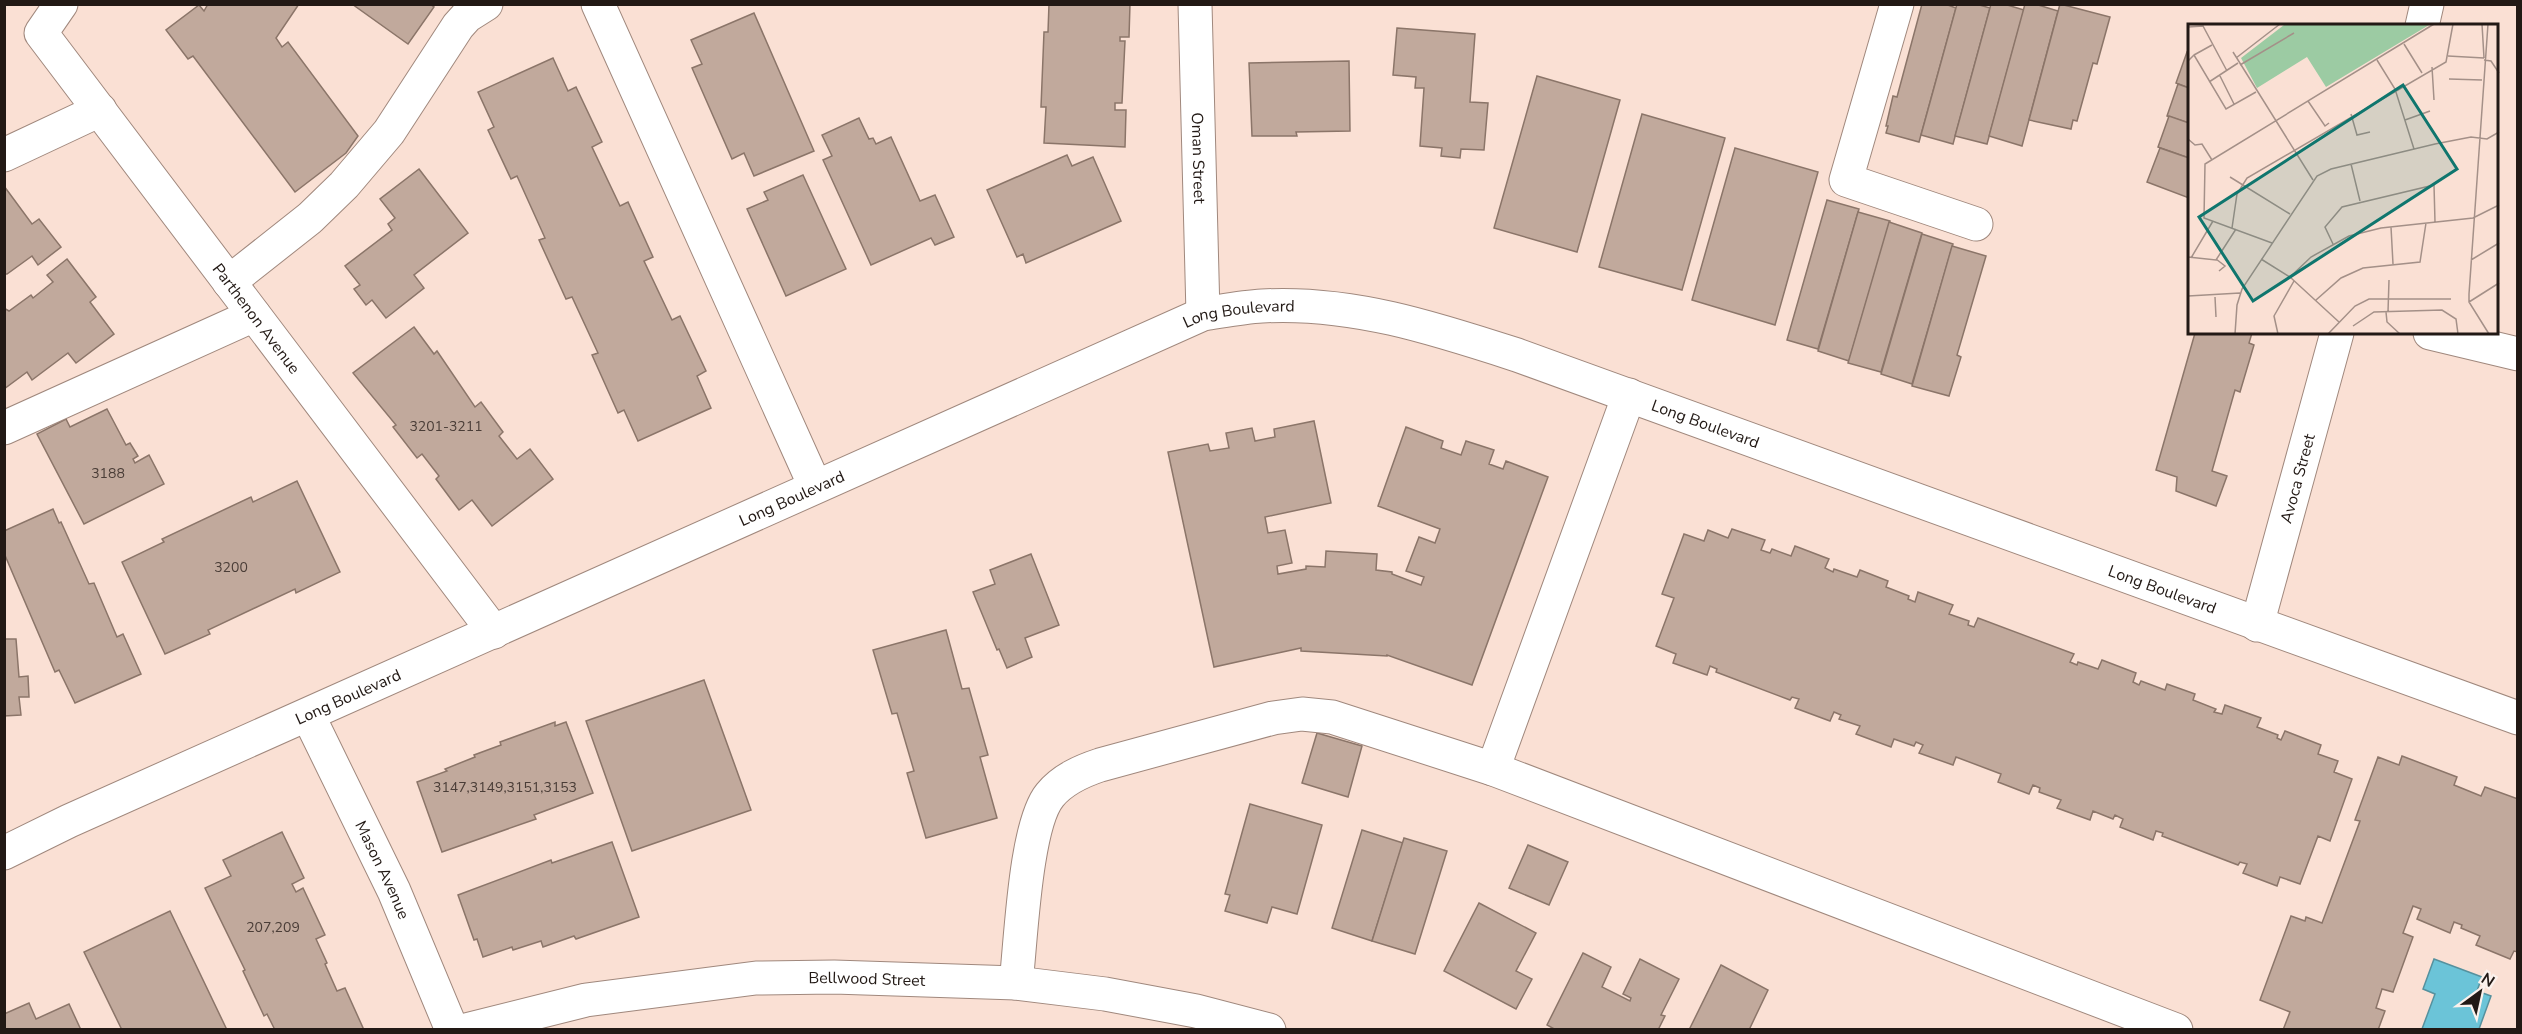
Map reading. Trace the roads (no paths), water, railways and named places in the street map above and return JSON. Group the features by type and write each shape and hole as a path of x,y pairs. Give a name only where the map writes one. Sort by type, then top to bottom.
{"street":[{"name":"Parthenon Avenue","path":"61,4 41,33 494,632"},
{"path":"229,282 310,218 344,185 389,132 458,26 467,16 486,4"},
{"path":"598,4 815,486"},
{"name":"Oman Street","path":"1195,4 1203,314"},
{"path":"1898,4 1846,180 1976,224"},
{"path":"2422,24 2427,4"},
{"path":"4,154 100,110"},
{"name":"Long Boulevard","path":"4,853 69,821 1203,314 1262,306 1319,306 1373,313 1428,326 1629,395 2517,718"},
{"path":"4,428 254,315"},
{"name":"Avoca Street","path":"2257,625 2337,334"},
{"path":"2434,334 2517,354"},
{"path":"1493,769 1629,395"},
{"path":"1016,983 1031,845 1040,811 1049,795 1079,772 1187,739 1273,718 1302,714 1332,717 1493,769 2176,1029"},
{"name":"Mason Avenue","path":"308,715 394,891 452,1029"},
{"name":"Bellwood Street","path":"466,1029 586,1000 756,978 834,977 1016,983 1105,994 1185,1009 1269,1029"}],"water":[{"path":"2434,959 2482,977 2477,991 2491,996 2479,1029 2422,1029 2435,994 2423,989"}]}
